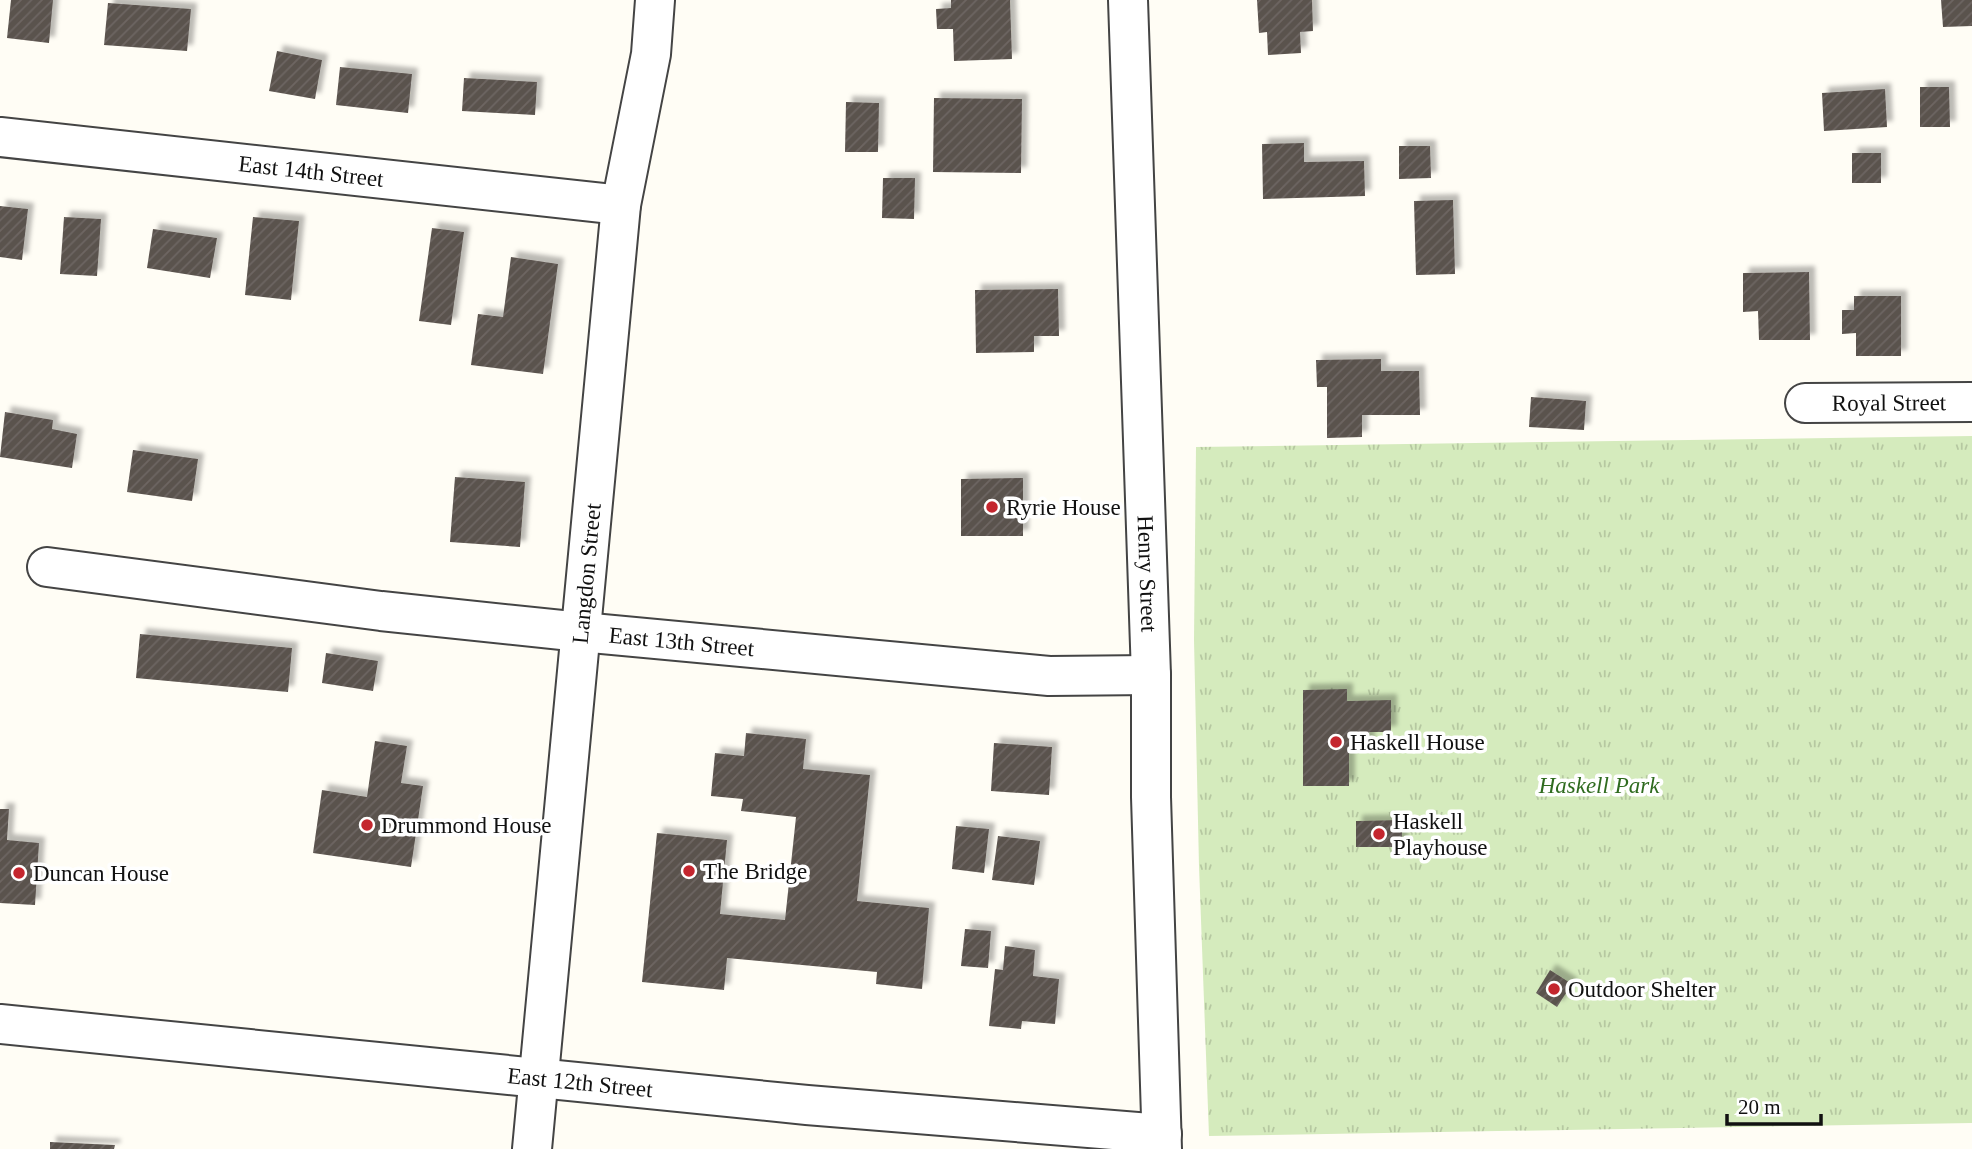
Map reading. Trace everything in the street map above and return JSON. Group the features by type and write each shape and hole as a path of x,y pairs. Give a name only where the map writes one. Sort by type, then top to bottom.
{"street":[{"name":"Langdon Street","path":"533,1149 621,205 651,54 655,0"},
{"name":"Henry Street","path":"1128,0 1162,1142"},
{"name":"East 14th Street","path":"0,137 621,205"},
{"name":"Royal Street","path":"1805,403 1972,402"},
{"name":"East 13th Street","path":"47,566 381,611 581,632 1049,676 1150,675"},
{"name":"East 12th Street","path":"0,1024 1162,1142"}],"green space":[{"name":"Haskell Park","path":"1972,436 1972,1123 1209,1136 1194,640 1196,447"}],"building":[{"path":"11,0 53,0 49,43 7,38"},
{"path":"951,0 1010,0 1012,59 954,61 953,29 937,29 936,9 951,8"},
{"path":"1257,0 1312,0 1313,31 1300,32 1301,53 1268,55 1267,32 1259,33"},
{"path":"1941,0 1972,0 1972,26 1943,27"},
{"path":"108,3 191,9 187,51 104,45"},
{"path":"277,51 322,60 315,99 269,91"},
{"path":"340,67 412,74 408,113 336,105"},
{"path":"464,78 537,82 535,115 462,111"},
{"path":"1920,87 1949,87 1950,127 1920,127"},
{"path":"1885,89 1887,127 1824,131 1822,93"},
{"path":"934,98 1022,99 1021,173 933,172"},
{"path":"846,102 879,103 878,152 845,152"},
{"path":"1304,143 1304,162 1364,161 1365,196 1263,199 1262,144"},
{"path":"1399,146 1430,146 1431,178 1399,179"},
{"path":"1852,153 1881,153 1881,183 1852,183"},
{"path":"883,178 915,178 914,219 882,218"},
{"path":"1453,200 1455,274 1416,275 1414,201"},
{"path":"0,206 28,209 22,260 0,257"},
{"path":"64,217 101,219 97,276 60,274"},
{"path":"253,217 299,221 291,300 245,295"},
{"path":"432,228 464,232 451,325 419,321"},
{"path":"153,229 217,238 210,278 147,268"},
{"path":"511,257 558,264 543,374 471,365 478,314 503,317"},
{"path":"1809,272 1810,340 1759,340 1758,311 1743,312 1743,273"},
{"path":"1058,289 1059,336 1034,336 1034,352 976,353 975,290"},
{"path":"1854,296 1901,296 1901,356 1856,356 1856,333 1842,334 1842,310 1854,310"},
{"path":"1381,359 1381,371 1419,371 1420,415 1362,415 1362,437 1327,438 1327,387 1317,387 1316,360"},
{"path":"1531,397 1586,401 1584,430 1529,427"},
{"path":"5,412 53,420 52,429 77,434 72,468 0,457"},
{"path":"133,450 198,459 192,501 127,492"},
{"path":"455,477 525,482 520,547 450,542"},
{"name":"Ryrie House","path":"1023,478 1023,536 961,536 961,479"},
{"path":"140,634 292,648 288,692 136,678"},
{"path":"326,653 378,661 373,691 322,683"},
{"name":"Haskell House","path":"1347,689 1347,701 1391,700 1391,732 1369,732 1369,751 1349,752 1349,786 1303,786 1303,690"},
{"name":"The Bridge","path":"746,733 806,739 803,769 870,775 857,901 929,908 922,989 876,984 877,972 727,958 724,990 642,982 657,833 727,840 720,914 785,920 796,817 741,811 743,799 711,796 715,753 744,756"},
{"name":"Drummond House","path":"375,741 407,746 401,783 423,786 411,867 313,853 322,790 367,797"},
{"path":"994,743 1052,747 1049,795 991,791"},
{"name":"Duncan House","path":"0,809 9,809 7,840 39,843 35,905 0,903"},
{"name":"Haskell Playhouse","path":"1402,820 1402,847 1356,847 1356,821"},
{"path":"956,826 989,829 984,873 952,869"},
{"path":"998,836 1040,841 1034,885 992,880"},
{"path":"965,929 991,931 988,968 961,966"},
{"path":"1005,946 1035,950 1033,976 1059,979 1055,1024 1022,1021 1021,1029 989,1026 995,969 1003,970"},
{"name":"Outdoor Shelter","path":"1550,970 1572,984 1557,1007 1536,993"},
{"path":"50,1142 115,1145 114,1149 50,1149"}],"place":[{"name":"Ryrie House","path":"992,507"},
{"name":"Haskell House","path":"1336,742"},
{"name":"Drummond House","path":"367,825"},
{"name":"Haskell Playhouse","path":"1379,834"},
{"name":"The Bridge","path":"689,871"},
{"name":"Duncan House","path":"19,873"},
{"name":"Outdoor Shelter","path":"1554,989"}]}
